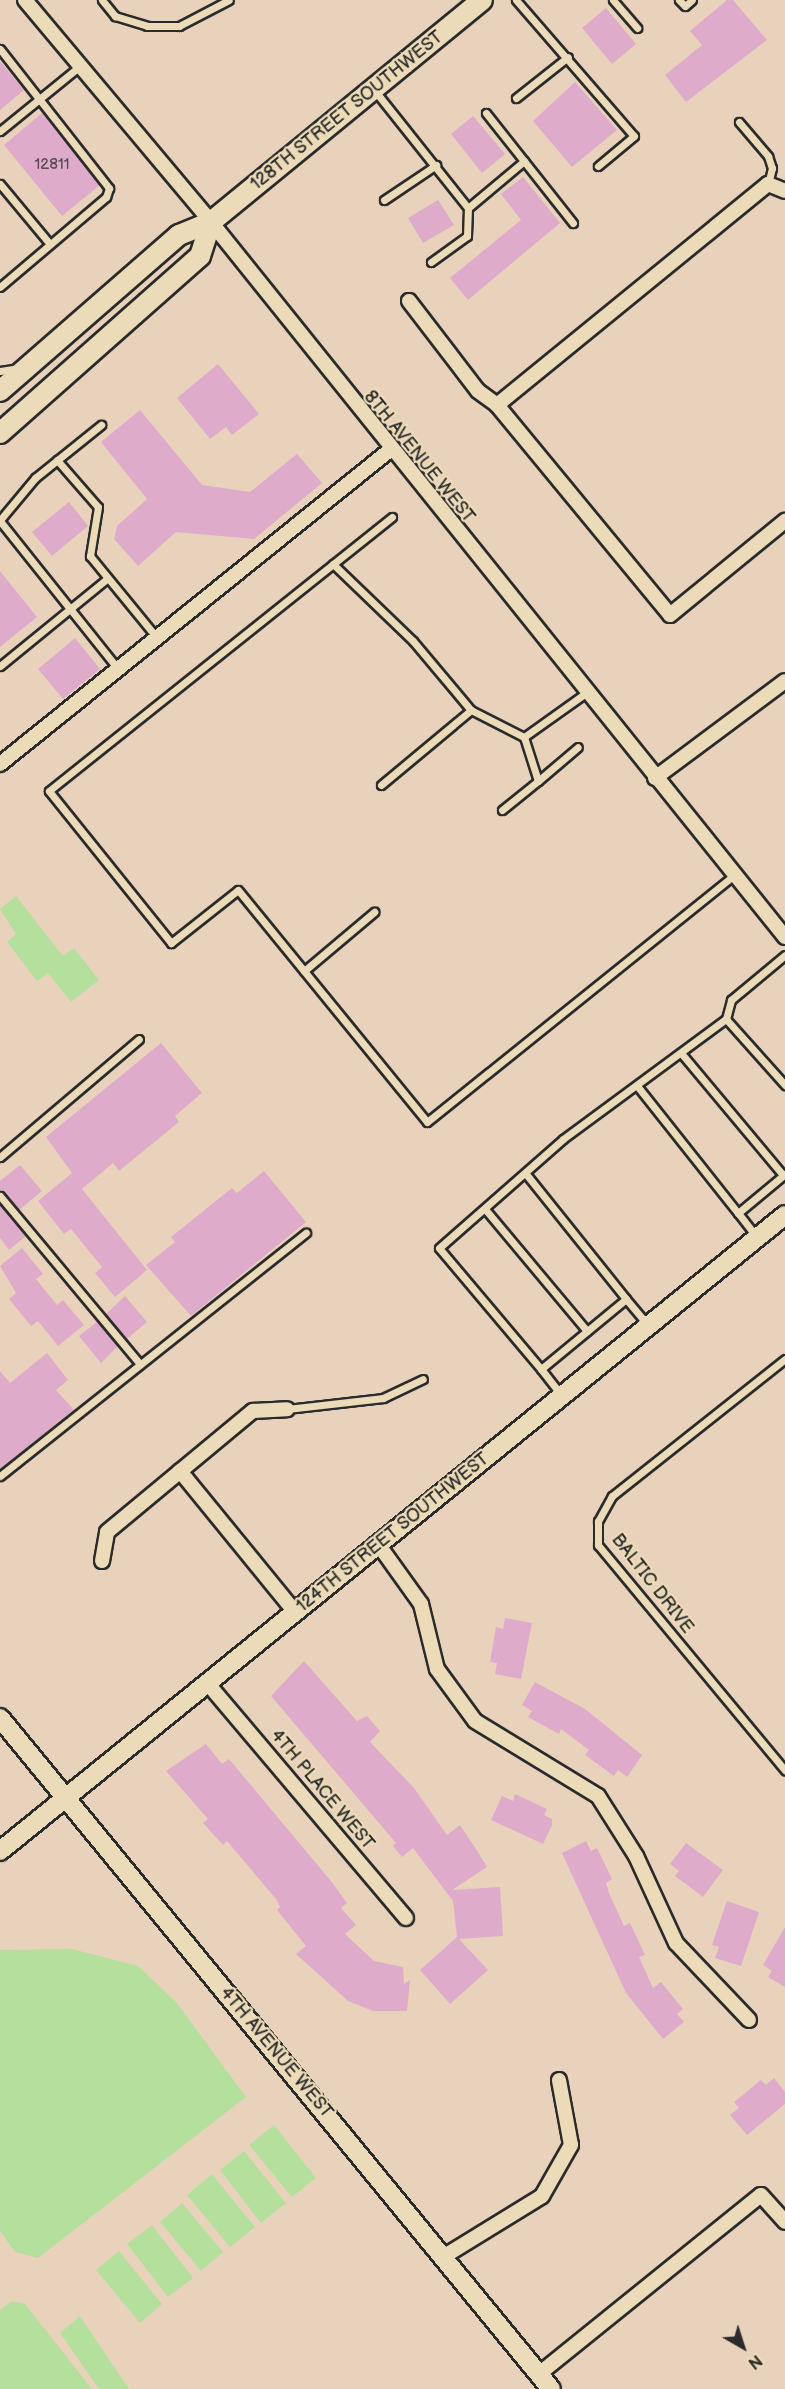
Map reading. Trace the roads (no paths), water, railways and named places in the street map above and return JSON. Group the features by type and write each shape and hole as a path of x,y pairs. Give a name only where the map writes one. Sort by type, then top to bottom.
{"main road":[{"name":"128TH STREET SOUTHWEST","path":"0,391 179,235 211,222 482,0"},
{"path":"0,433 200,256 211,222"}],"street":[{"name":"8TH AVENUE WEST","path":"25,0 211,222 390,450 785,938"},
{"path":"497,405 768,184 785,191"},
{"path":"409,301 478,391 497,405 670,615 785,521"},
{"path":"0,764 390,450"},
{"path":"655,778 785,681"},
{"name":"124TH STREET SOUTHWEST","path":"0,1851 209,1685 378,1544 785,1215"},
{"path":"102,1561 107,1532 253,1411 287,1409"},
{"path":"180,1471 296,1613"},
{"path":"378,1544 421,1604 437,1669 475,1721 598,1796 636,1856 676,1943 748,2020"},
{"name":"4TH PLACE WEST","path":"209,1685 406,1918"},
{"name":"4TH AVENUE WEST","path":"0,1718 551,2389"},
{"path":"443,2257 542,2196 571,2145 559,2080"},
{"path":"539,2374 761,2195 785,2222"}],"lane":[{"path":"102,0 115,16 147,26 179,26 229,0"},
{"path":"516,0 633,136 598,165"},
{"path":"613,0 637,28"},
{"path":"679,0 685,6 692,0"},
{"path":"0,49 109,188 106,196 0,287"},
{"path":"516,98 567,57"},
{"path":"0,131 80,66"},
{"path":"374,89 468,208 467,236 431,262"},
{"path":"486,113 573,223"},
{"path":"740,123 768,156 772,168 768,184"},
{"path":"468,208 524,161"},
{"path":"384,200 436,165"},
{"path":"0,184 50,244"},
{"path":"0,371 29,365"},
{"path":"101,425 35,478 0,520 118,669"},
{"path":"57,460 98,507 88,550 157,638"},
{"path":"392,517 49,791 171,944 238,890 427,1122 734,876"},
{"path":"333,564 413,641 471,710 524,737 538,781"},
{"path":"0,666 108,578"},
{"path":"524,737 586,693"},
{"path":"381,785 471,710"},
{"path":"502,810 578,747"},
{"path":"304,971 374,912"},
{"path":"561,1395 439,1248 526,1174 562,1139 638,1087 726,1018 731,1000 785,955"},
{"path":"726,1018 785,1085"},
{"path":"0,1157 139,1039"},
{"path":"681,1053 784,1174 738,1213"},
{"path":"638,1087 757,1238"},
{"path":"526,1174 648,1325"},
{"path":"0,1196 140,1364"},
{"path":"485,1209 587,1331"},
{"path":"0,1476 306,1233"},
{"path":"541,1369 626,1299"},
{"name":"BALTIC DRIVE","path":"785,1359 612,1496 598,1521 598,1545 785,1770"},
{"path":"287,1409 383,1398 423,1379"}]}
